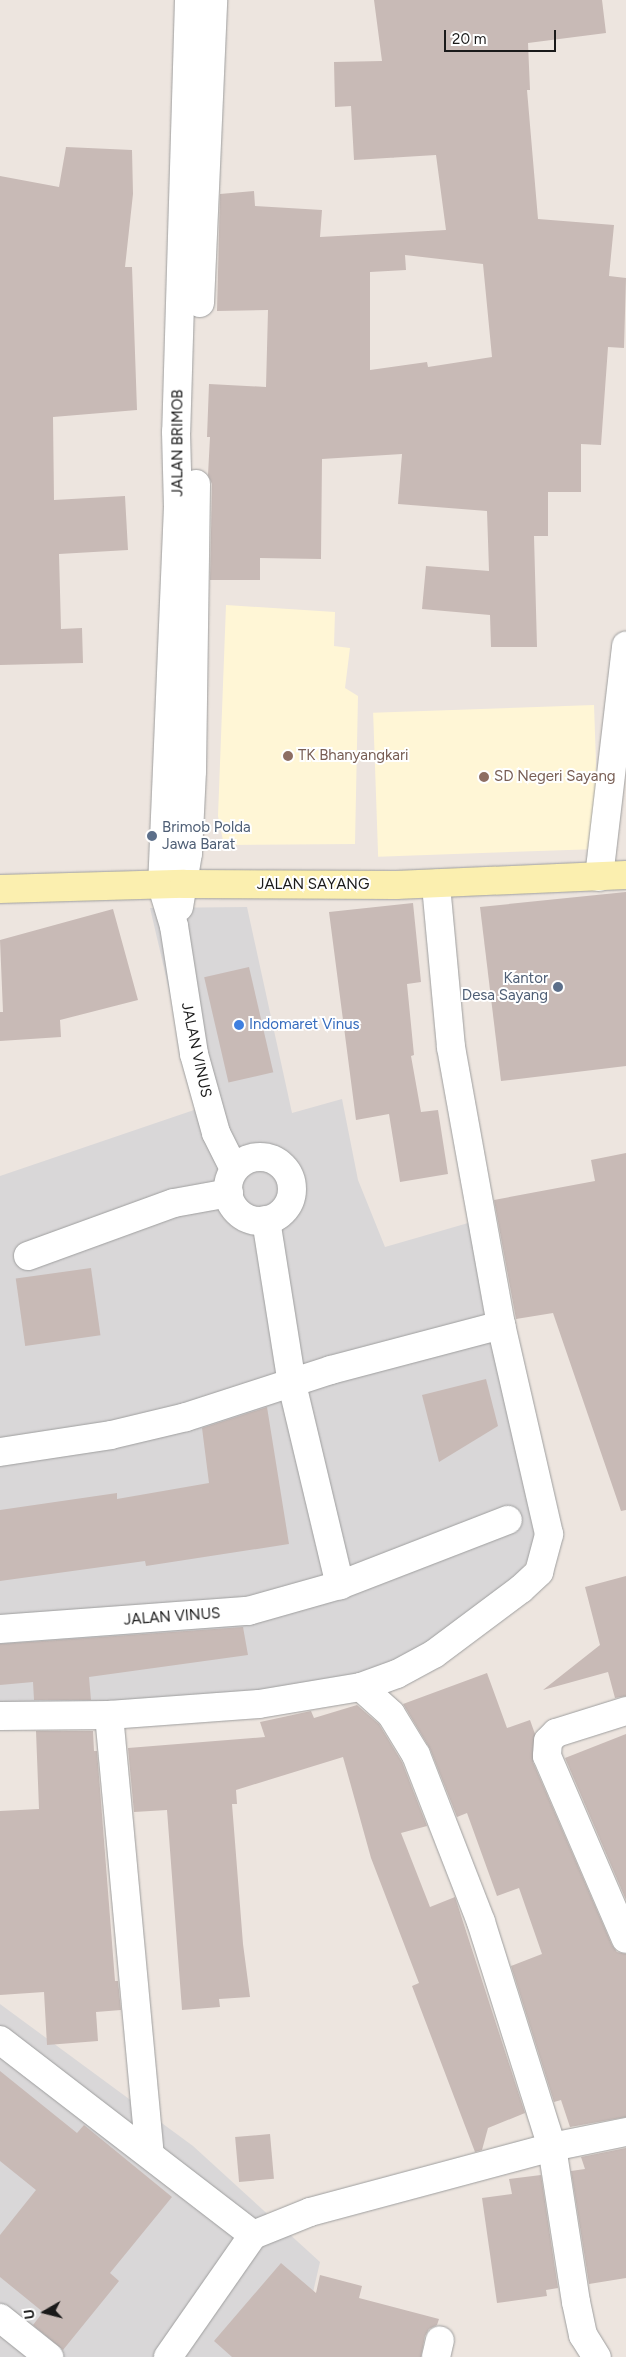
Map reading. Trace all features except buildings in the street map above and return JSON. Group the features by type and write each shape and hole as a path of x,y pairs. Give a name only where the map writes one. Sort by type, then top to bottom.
{"main road":[{"name":"JALAN SAYANG","path":"0,890 173,885 436,884 613,876"}],"street":[{"name":"JALAN BRIMOB","path":"173,885 178,506 176,432 190,0"},
{"name":"JALAN BRIMOB","path":"173,885 192,771 197,507 194,435 213,0"},
{"path":"613,876 626,646"},
{"path":"0,1716 109,1715 258,1704 362,1687 397,1674 434,1654 521,1589 539,1572 549,1534 501,1325 451,1047 436,884"},
{"name":"JALAN VINUS","path":"173,885 174,926 194,1054 216,1133 232,1181"},
{"path":"28,1256 232,1181 256,1157 268,1158 280,1163 288,1172 292,1196 287,1208 266,1220 253,1220 242,1215 232,1181"},
{"path":"266,1220 292,1384 340,1585"},
{"path":"0,1452 110,1436 501,1325"},
{"name":"JALAN VINUS","path":"0,1629 248,1611 340,1585 508,1520"},
{"path":"362,1687 390,1714 416,1755 481,1922 552,2147 576,2302 583,2335 597,2357"},
{"path":"626,1711 556,1733 548,1741 547,1756 626,1939"},
{"path":"109,1715 150,2153"},
{"path":"0,2040 150,2153 252,2235"},
{"path":"168,2357 252,2235 310,2212 552,2147 626,2132"},
{"path":"0,2318 49,2357"}],"shaded area":[{"name":"TK Bhanyangkari","path":"226,605 335,612 334,646 350,648 345,688 358,696 355,844 224,845 218,816"},
{"name":"SD Negeri Sayang","path":"594,705 599,849 378,857 373,713"},
{"path":"247,907 292,1113 342,1099 358,1180 385,1247 489,1217 541,1537 504,1600 395,1671 253,1703 0,1725 0,1176 197,1109 150,908"},
{"path":"0,2004 193,2146 320,2262 298,2357 0,2357"}],"place":[{"name":"TK Bhanyangkari","path":"288,756"},
{"name":"SD Negeri Sayang","path":"484,777"},
{"name":"Brimob Polda Jawa Barat","path":"152,836"},
{"name":"Kantor Desa Sayang","path":"558,987"},
{"name":"Indomaret Vinus","path":"239,1025"}]}
